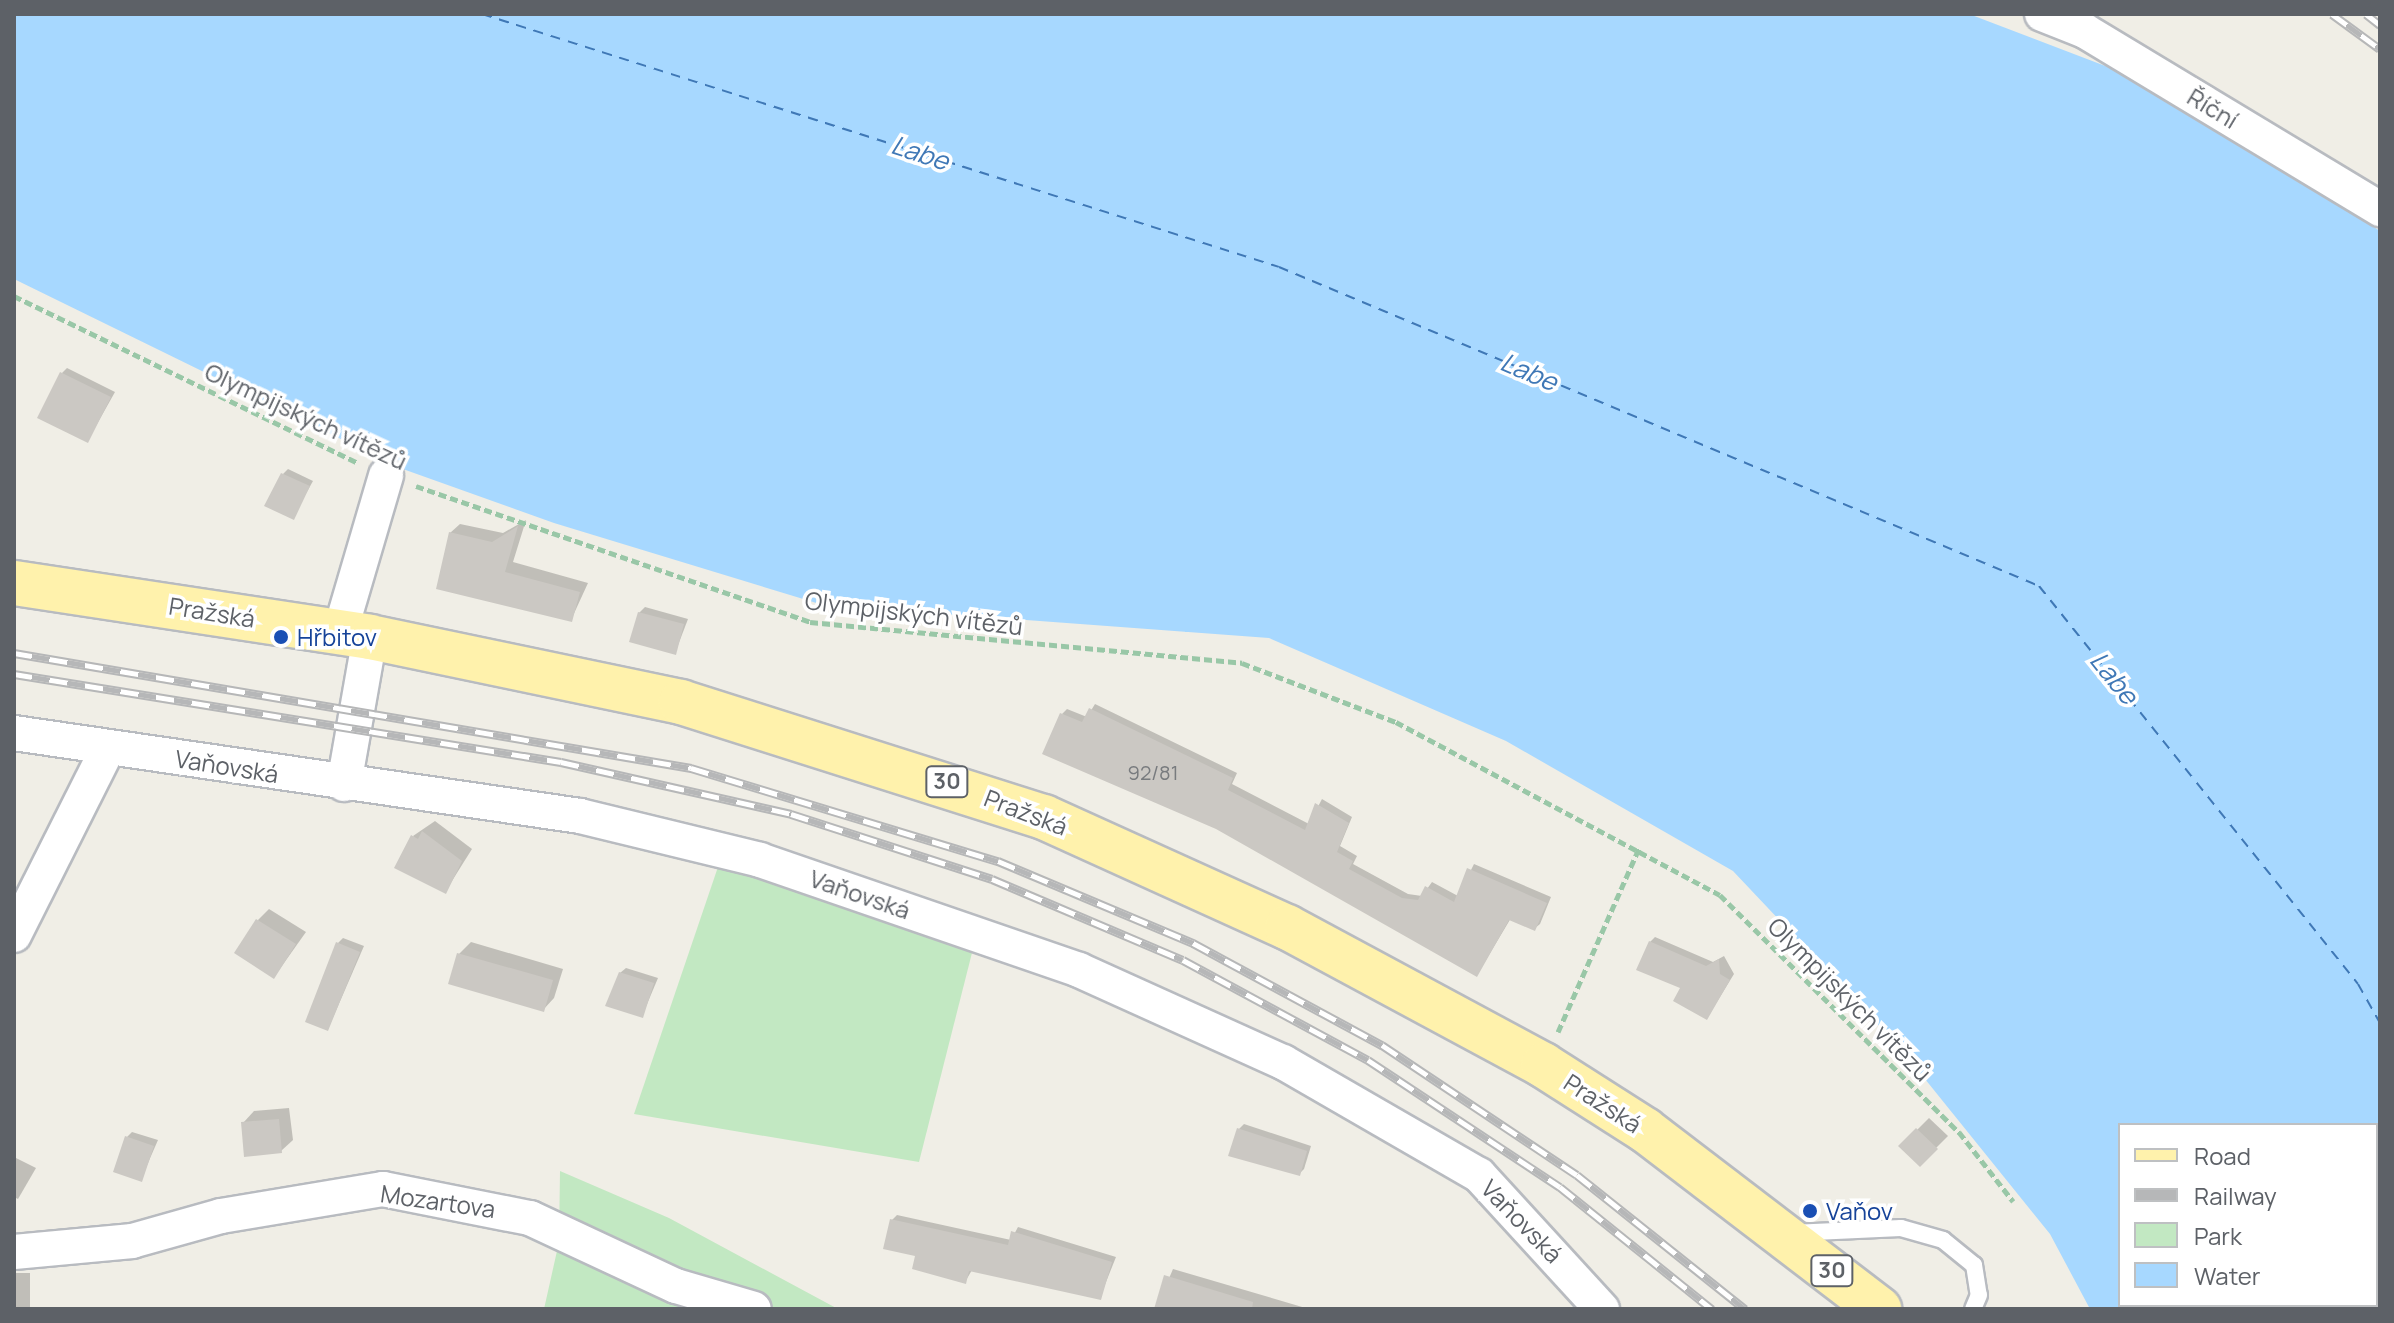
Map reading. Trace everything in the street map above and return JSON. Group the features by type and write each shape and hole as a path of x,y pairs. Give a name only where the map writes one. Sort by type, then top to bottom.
{"main road":[{"name":"Pražská","path":"14,583 355,635 748,719 992,798 1274,920 1543,1065 1784,1233 1879,1309"}],"street":[{"name":"Říční","path":"2042,14 2085,31 2380,209"},
{"path":"344,784 355,635 386,476"},
{"name":"Vaňovská","path":"14,733 344,784 580,816 745,856 1079,970 1283,1062 1479,1175 1602,1309"},
{"path":"14,935 108,748"},
{"name":"Mozartova","path":"14,1252 132,1241 221,1216 383,1189 530,1218 676,1286 754,1309"}],"lane":[{"path":"1784,1233 1901,1228 1943,1240 1974,1265 1979,1295 1973,1309"}],"path":[{"name":"Olympijských vítězů","path":"14,296 386,476 810,622 1242,663 1396,722 1640,846 1720,895 1959,1132 2013,1201"},
{"path":"1543,1065 1640,846"}],"green space":[{"path":"720,861 975,941 919,1162 634,1114"},
{"path":"560,1171 669,1218 838,1309 544,1309 559,1242"}],"water":[{"name":"Labe","path":"14,14 1969,14 2142,80 2380,231 2380,1309 2090,1309 2050,1234 1900,1048 1733,871 1506,741 1269,638 823,605 554,523 400,468 14,279"}],"building":[{"path":"60,372 111,397 88,443 37,418"},
{"path":"281,473 310,486 294,520 264,506"},
{"path":"518,526 505,572 580,592 572,622 436,589 449,532 492,542"},
{"path":"638,612 684,624 676,655 629,642"},
{"path":"1089,708 1233,778 1228,790 1305,830 1315,803 1349,823 1337,852 1353,861 1349,869 1402,898 1418,900 1425,886 1454,902 1467,868 1547,903 1535,931 1509,920 1477,977 1216,829 1042,754 1060,713 1082,722"},
{"path":"422,831 462,861 446,894 394,868 411,835 418,839"},
{"path":"256,919 296,944 274,979 234,953"},
{"path":"1649,941 1706,966 1719,959 1720,974 1730,980 1707,1020 1673,1001 1680,988 1636,970"},
{"path":"336,942 360,952 328,1031 305,1022"},
{"path":"457,953 553,980 544,1012 448,984"},
{"path":"619,972 654,983 643,1018 605,1006"},
{"path":"279,1119 282,1153 244,1157 241,1122"},
{"path":"1237,1128 1307,1151 1300,1176 1228,1156"},
{"path":"1916,1128 1938,1149 1920,1167 1898,1146"},
{"path":"125,1136 154,1146 142,1182 113,1172"},
{"path":"890,1219 1008,1245 1011,1231 1112,1262 1101,1300 969,1271 966,1284 912,1269 915,1256 883,1249"},
{"path":"1164,1275 1253,1302 1252,1309 1154,1309"}],"ferry route":[{"path":"482,14 1279,267 2039,586 2358,984 2380,1023"}],"railway":[{"path":"2332,14 2380,49"},
{"path":"2366,14 2380,25"},
{"path":"14,653 691,768 998,861 1193,943 1382,1045 1577,1175 1745,1309"},
{"path":"14,674 561,762 791,814 992,879 1183,960 1368,1060 1560,1187 1712,1309"}],"place":[{"name":"Hřbitov","path":"281,637"},
{"name":"Vaňov","path":"1810,1211"}]}
